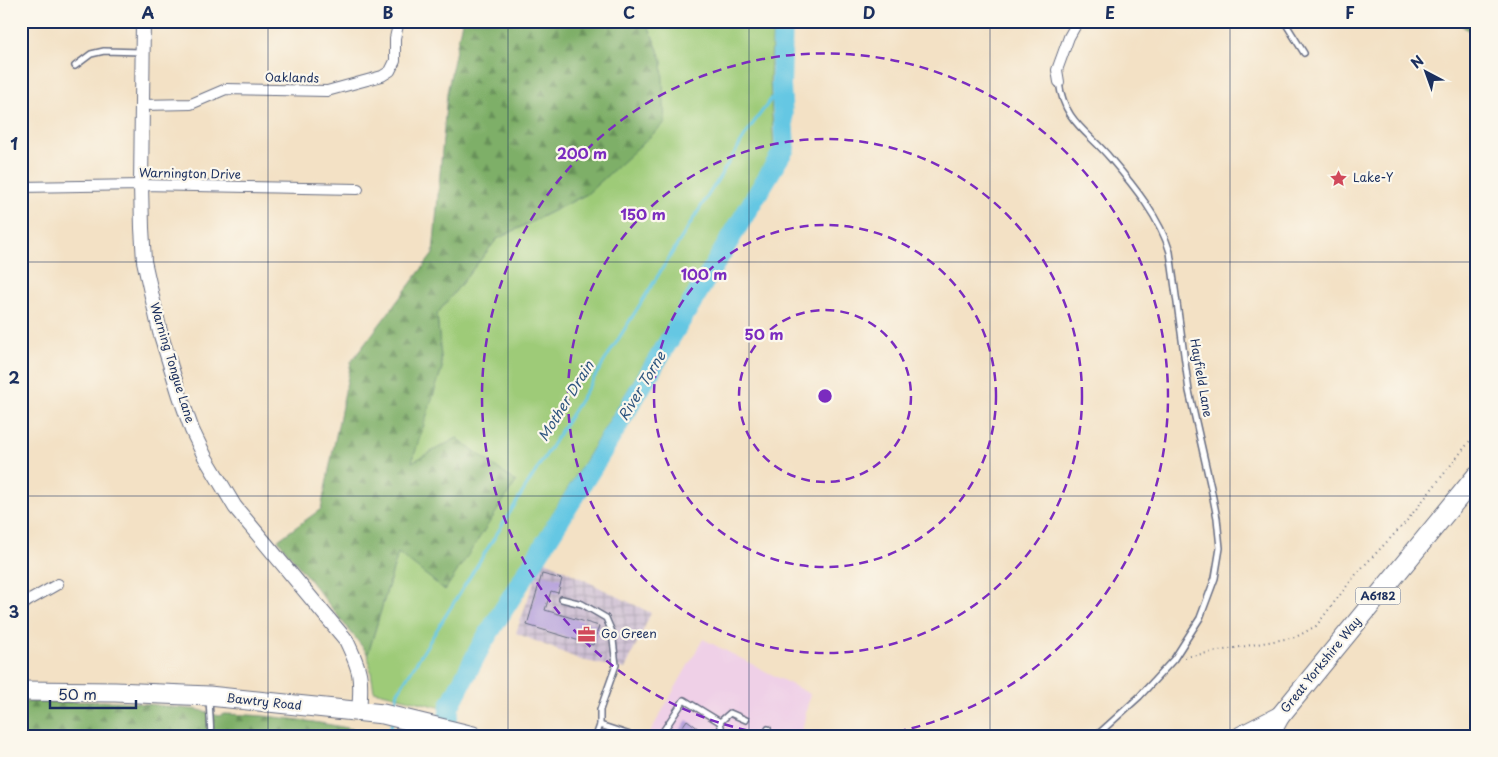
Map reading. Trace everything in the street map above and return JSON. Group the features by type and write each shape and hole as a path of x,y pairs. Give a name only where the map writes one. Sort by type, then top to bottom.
{"highway":[{"name":"Great Yorkshire Way","path":"1269,736 1280,716 1477,475"},
{"name":"Bawtry Road","path":"21,691 209,696 384,714 470,735"},
{"name":"Great Yorkshire Way","path":"1241,736 1280,716"}],"street":[{"name":"Warning Tongue Lane","path":"143,21 141,185 142,228 146,269 160,332 180,396 192,430 205,458 235,508 346,640 360,671 362,685 359,712"},
{"name":"Oaklands","path":"142,105 191,104 226,89 327,91 382,76 390,71 395,61 395,38 399,21"},
{"name":"Hayfield Lane","path":"1058,82 1057,70 1069,38 1078,21"},
{"name":"Warnington Drive","path":"21,187 141,185 358,189"},
{"path":"21,606 58,584"}],"lane":[{"path":"1284,21 1304,53"},
{"path":"75,66 91,54 142,52"},
{"name":"Hayfield Lane","path":"1058,82 1060,96 1072,120 1110,158 1132,185 1165,235 1170,252 1189,391 1212,495 1220,548 1215,578 1200,618 1174,659 1139,697 1096,736"},
{"path":"562,599 582,604 606,618 612,632 616,665 600,710 600,725 596,736"},
{"path":"209,696 211,736"},
{"path":"660,736 684,700 720,722 723,736"},
{"path":"720,722 730,713 746,720"},
{"path":"600,725 633,736"},
{"path":"765,736 768,729"}],"path":[{"path":"1174,659 1296,637 1316,626 1357,573 1405,523 1477,432"}],"shaded area":[{"path":"542,559 651,613 625,669 581,660 516,633"},
{"path":"703,639 810,694 801,736 648,736"}],"green space":[{"path":"462,21 646,21 662,60 665,123 587,194 497,239 437,314 442,368 412,462 457,438 516,482 445,590 398,553 368,654 278,540 321,509 351,362 433,254 447,93"},
{"path":"646,21 773,21 770,81 774,151 463,660 443,708 374,691 368,654 398,553 411,463 442,368 437,314 497,239 587,194 662,60"},
{"path":"1456,21 1477,21 1477,37"},
{"path":"120,701 198,710 219,716 224,714 293,719 361,731 359,736 21,736 21,702"}],"building":[{"path":"542,574 562,579 558,593 551,591 545,610 599,626 593,645 527,625"},
{"path":"687,720 699,729 695,736 676,736"}],"waterway":[{"name":"River Torne","path":"445,736 450,705 482,644 591,470 785,148 781,86 783,21"},
{"name":"Mother Drain","path":"394,711 398,692 752,125 781,86"},
{"name":"Mother Drain","path":"389,736 392,722"}],"place":[{"name":"Lake-Y","path":"1339,178"},
{"name":"Go Green","path":"587,634"}]}
